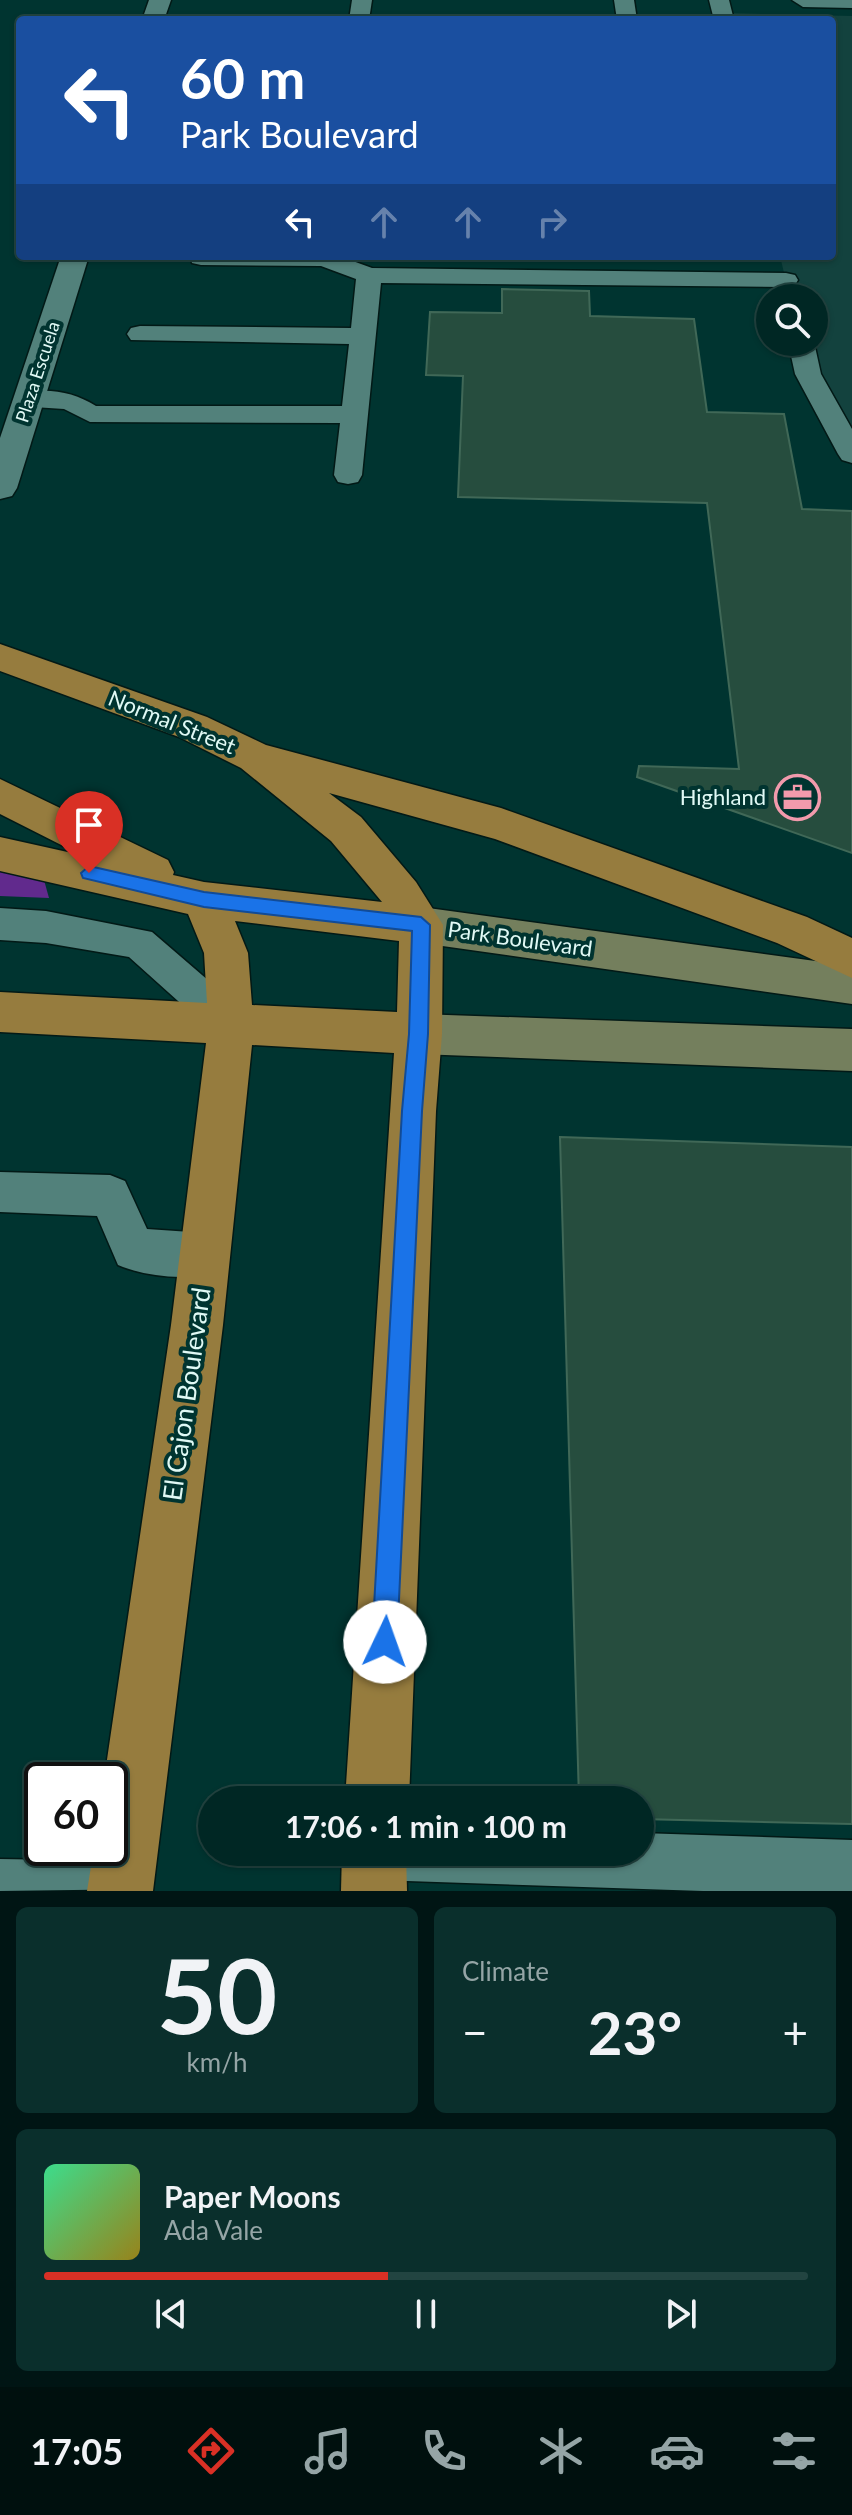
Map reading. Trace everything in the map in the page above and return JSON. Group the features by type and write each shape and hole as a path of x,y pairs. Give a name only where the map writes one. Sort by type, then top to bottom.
{"main road":[{"name":"Normal Street","path":"0,657 193,727 255,757 346,829 393,884 421,925"},
{"path":"255,757 512,828 792,930 852,959"},
{"path":"0,795 73,829 204,900"},
{"name":"Park Boulevard","path":"0,854 204,900 421,925 852,985"},
{"name":"El Cajon Boulevard","path":"120,1890 205,1255 231,1024 226,953 204,900"},
{"path":"378,1786 412,1111 419,1034 421,925"},
{"path":"0,1012 419,1034 852,1050"},
{"path":"374,1891 375,1866"}],"street":[{"path":"803,0 852,1"},
{"name":"Plaza Escuela","path":"0,488 74,260"}],"lane":[{"path":"329,260 369,275 786,278"},
{"path":"348,475 369,275"},
{"path":"140,334 363,336"},
{"path":"804,356 808,374 852,454"},
{"path":"28,400 70,401 90,414 355,415"},
{"path":"0,924 46,927 139,943 231,1024"},
{"path":"0,1192 110,1196 134,1250 205,1255"},
{"path":"654,1861 852,1868"},
{"path":"0,1887 120,1890"}],"shaded area":[{"path":"723,13 852,16 852,454 808,374 811,356 828,356 828,284 787,284 781,260 836,260 836,16 723,16"},
{"path":"0,871 30,872 44,880 49,898 0,896"}],"building":[{"path":"502,289 589,291 590,316 694,319 707,412 784,414 802,509 852,511 852,853 637,777 639,766 739,769 707,503 458,497 463,376 426,375 430,312 502,313"},
{"path":"560,1137 852,1147 852,1824 654,1819 654,1786 579,1786"}],"place":[{"name":"Highland","path":"797,797"}],"route":[{"path":"89,873 204,900 421,925 419,1034 412,1111 385,1642"}]}
